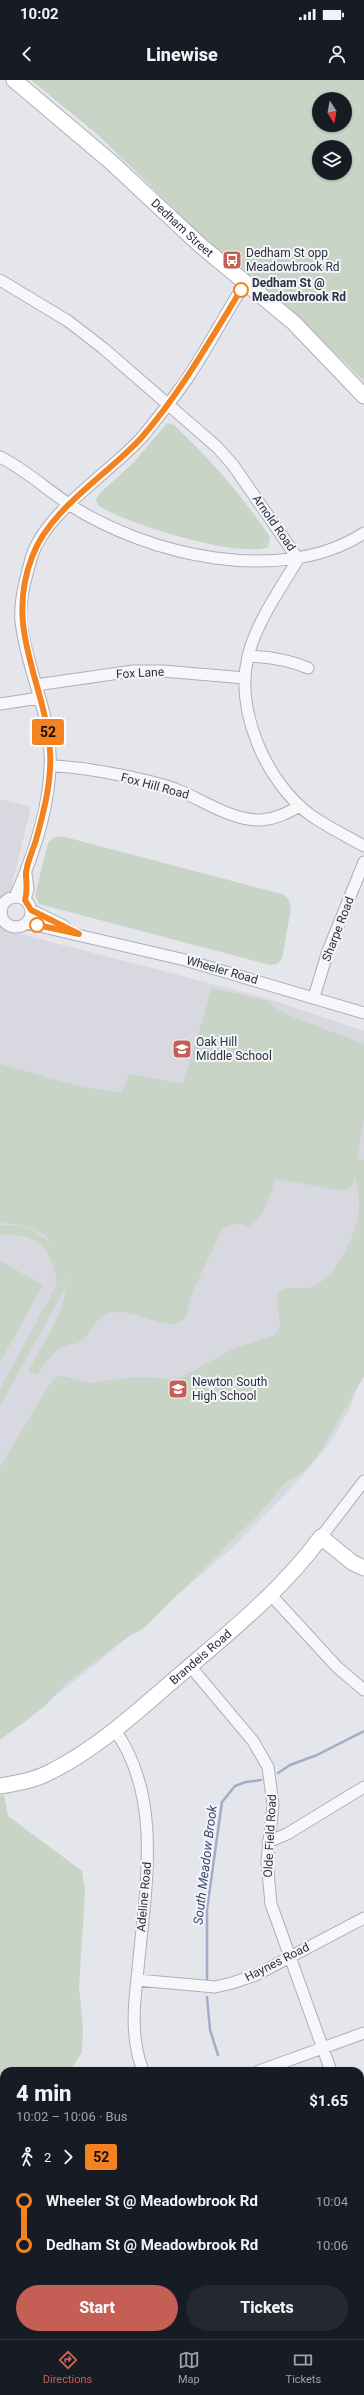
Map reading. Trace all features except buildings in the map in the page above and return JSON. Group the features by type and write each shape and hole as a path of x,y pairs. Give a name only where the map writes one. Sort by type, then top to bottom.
{"main road":[{"name":"Dedham Street","path":"14,80 106,158 200,245 294,323 364,396"},
{"path":"321,1538 353,1563 364,1568"},
{"name":"Brandeis Road","path":"0,1786 24,1782 51,1772 114,1729 248,1616 310,1552 321,1538"}],"street":[{"name":"Arnold Road","path":"0,280 74,325 198,430 233,464 298,559 272,602 248,656 245,678 246,700 259,743 283,789 310,814 364,846"},
{"path":"24,902 8,900 3,906 2,917 6,923 13,926 26,922 30,917 24,902 28,889 26,874 43,812 50,766 48,730 23,634 22,599 32,557 45,533 70,505 125,455 167,405 186,380 245,283"},
{"path":"0,457 21,468 70,505 118,529 154,544 202,556 244,561 298,559 329,551 364,533"},
{"path":"248,656 269,657 308,668"},
{"name":"Fox Lane","path":"36,685 133,671 164,670 245,678"},
{"path":"0,704 39,698"},
{"name":"Fox Hill Road","path":"50,766 100,772 173,788 246,818 260,820 279,817 300,806"},
{"name":"Sharpe Road","path":"314,997 337,929 364,862"},
{"name":"Wheeler Road","path":"24,902 79,934"},
{"name":"Wheeler Road","path":"26,922 185,960 364,1013"},
{"name":"Brandeis Road","path":"321,1538 364,1481"},
{"path":"270,1594 337,1667 364,1690"},
{"name":"Olde Field Road","path":"190,1666 253,1741 268,1767 274,1805 268,1842 268,1892 289,1957 329,2067"},
{"name":"Adeline Road","path":"114,1729 132,1760 145,1813 148,1858 133,2029 143,2067"},
{"path":"268,1842 287,1834 364,1787"},
{"name":"Haynes Road","path":"137,1980 215,1987 256,1975 364,1918"},
{"path":"270,2067 364,2033"}],"shaded area":[{"name":"Newton South High School","path":"0,799 31,807 1,929 263,997 364,1031 364,1368 350,1408 332,1440 295,1484 230,1550 101,1660 0,1739"}],"green space":[{"path":"31,80 364,80 364,381 299,318 205,239 97,134"},
{"path":"167,423 174,425 213,464 237,492 270,537 268,547 254,549 233,548 209,544 131,521 98,505 96,499 99,494 134,462"},
{"path":"61,836 282,894 288,898 291,908 282,959 277,964 270,965 39,904 35,895 48,843 53,838"},
{"name":"Newton South High School","path":"212,988 267,1001 275,1008 295,1018 364,1044 364,1119 357,1159 364,1160 364,1376 317,1457 305,1470 285,1483 258,1515 144,1628 123,1640 67,1682 44,1707 0,1740 0,1467 50,1384 56,1377 63,1376 89,1383 135,1377 169,1380 182,1377 235,1348 273,1336 279,1330 280,1325 277,1306 278,1294 283,1289 310,1287 321,1282 328,1276 345,1252 354,1231 359,1210 358,1188 355,1175 354,1183 346,1191 275,1179 266,1206 254,1222 248,1227 236,1223 222,1229 193,1291 185,1319 175,1324 168,1324 125,1312 103,1315 86,1337 79,1342 67,1345 58,1350 37,1375 28,1372 55,1323 65,1296 66,1286 0,1406 0,1389 57,1284 52,1261 41,1245 24,1236 0,1235 0,1226 10,1225 24,1227 53,1244 48,1238 36,1230 15,1224 0,1223 0,1064 82,1087 122,1093 129,1074 183,1084"},
{"path":"0,1261 43,1285 0,1362"},
{"path":"4,1795 8,1816 82,1871 85,1891 79,1988 83,2027 82,2052 73,2067 0,2067 0,1796"}],"waterway":[{"name":"South Meadow Brook","path":"278,1773 290,1765 317,1755 364,1731"},
{"name":"South Meadow Brook","path":"207,1979 207,1909 222,1802 235,1786 246,1782 261,1780"},
{"name":"South Meadow Brook","path":"207,1997 210,2030 218,2055"}],"bus line":[{"name":"52","path":"37,925 79,934 31,910 30,906 25,900 28,889 26,874 43,812 50,776 48,730 29,663 21,620 22,599 32,557 45,533 55,520 92,484 125,455 143,436 186,380 241,290"}],"place":[{"name":"Dedham St opp Meadowbrook Rd","path":"232,260"},
{"name":"Dedham St @ Meadowbrook Rd","path":"241,290"},
{"name":"Oak Hill Middle School","path":"182,1049"},
{"name":"Newton South High School","path":"178,1389"}]}
